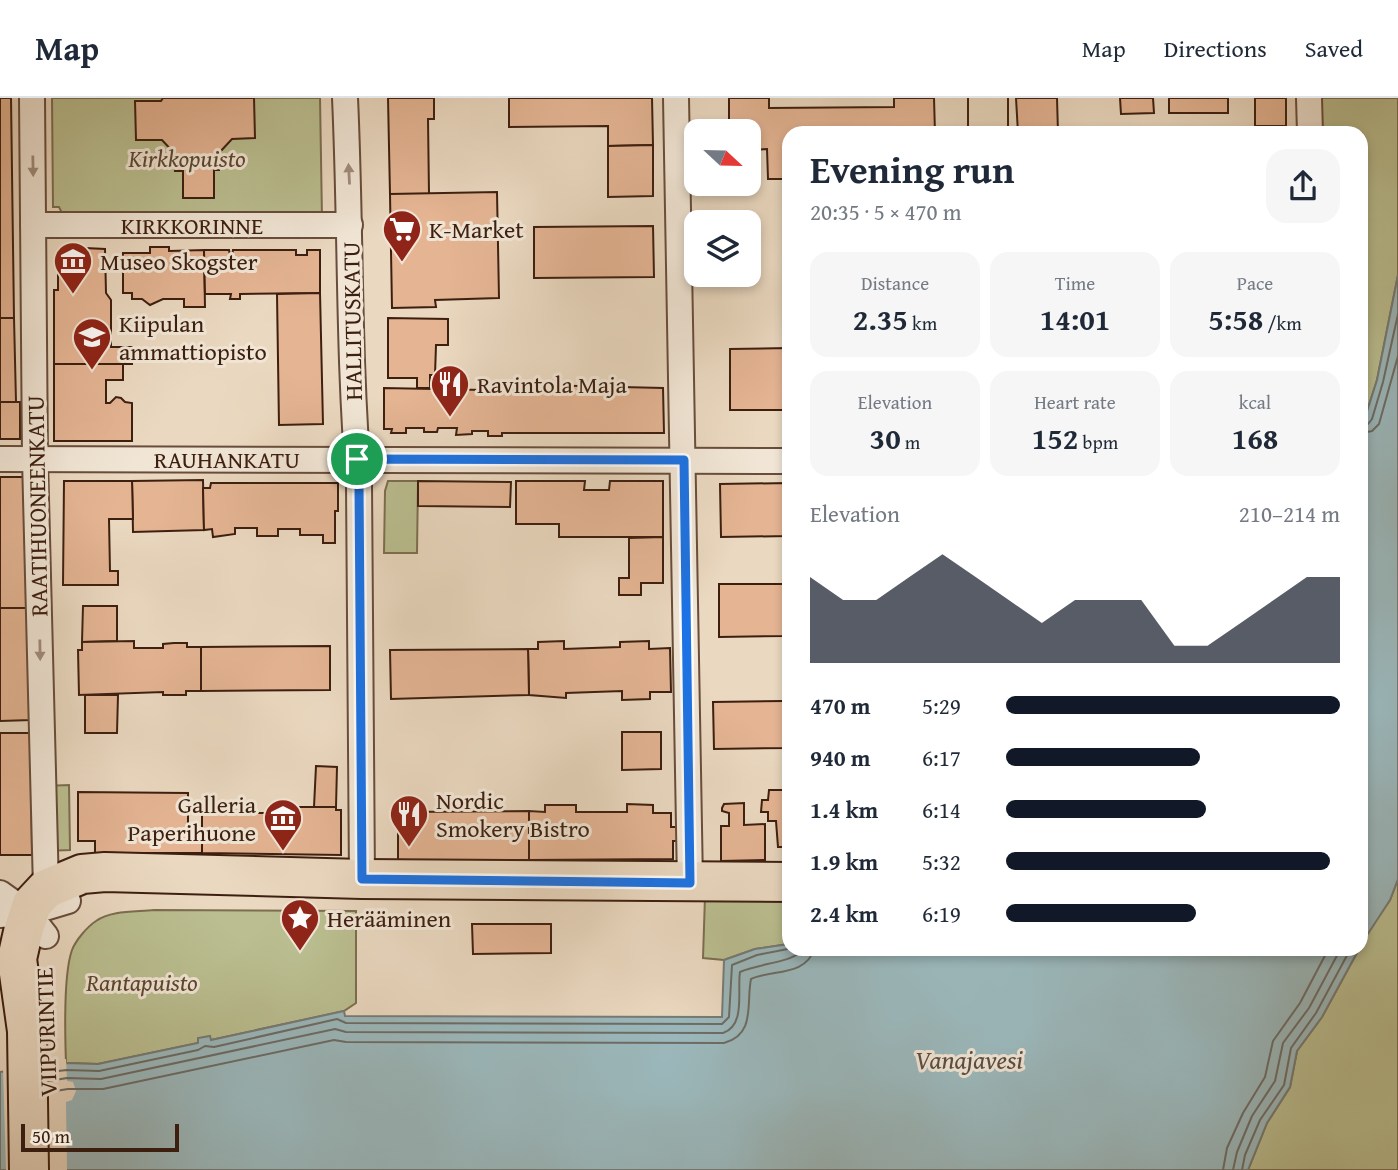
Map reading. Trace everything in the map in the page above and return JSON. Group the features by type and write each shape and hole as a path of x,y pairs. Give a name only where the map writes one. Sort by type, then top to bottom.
{"main road":[{"path":"988,98 988,126"},
{"path":"23,914 108,881 145,875 782,883"},
{"name":"VIIPURINTIE","path":"23,914 50,1170"},
{"name":"VIIPURINTIE","path":"29,1170 37,1030"}],"street":[{"name":"RAATIHUONEENKATU","path":"23,914 35,459 32,98"},
{"name":"HALLITUSKATU","path":"345,98 354,436 359,497 362,879"},
{"path":"676,98 690,883"},
{"path":"1309,98 1310,126"},
{"name":"KIRKKORINNE","path":"33,225 350,225"},
{"name":"RAUHANKATU","path":"0,459 782,461"}],"green space":[{"name":"Kirkkopuisto","path":"52,98 320,98 322,218 64,217 59,207 53,207"},
{"path":"1318,98 1398,98 1398,275 1377,380 1368,408 1368,126 1319,126"},
{"path":"388,481 418,481 417,553 384,553 385,491"},
{"path":"69,785 70,850 45,851 43,786"},
{"path":"1398,879 1398,1170 1248,1170 1267,1123 1290,1087 1297,1051 1322,1017 1355,956 1368,956 1368,932 1390,900"},
{"path":"705,896 782,898 782,945 755,949 724,960 703,958"},
{"name":"Rantapuisto","path":"154,910 356,911 356,1003 344,1011 211,1040 198,1039 198,1043 98,1064 66,1063 66,989 69,961 74,946 86,930 102,917"}],"water":[{"path":"1398,275 1398,879 1390,900 1368,934 1368,408 1377,380"},
{"name":"Vanajavesi","path":"782,945 782,956 1355,956 1322,1017 1297,1051 1290,1087 1267,1123 1248,1170 0,1170 0,1072 66,1063 98,1064 198,1043 198,1038 210,1036 211,1040 344,1011 345,1016 722,1017 724,960 755,949"}],"pier":[{"path":"66,1059 67,1081 73,1082 76,1091 72,1100 66,1102 67,1170 6,1170 3,1068"}],"building":[{"path":"0,98 11,98 14,318 0,318"},
{"path":"163,98 254,98 255,138 232,139 219,153 219,170 214,170 214,198 183,198 183,171 175,171 175,154 162,140 136,140 135,101 161,101"},
{"path":"388,98 434,98 434,119 428,119 429,194 390,194"},
{"path":"509,98 652,98 653,145 608,146 608,126 509,127"},
{"path":"729,98 769,98 769,108 894,107 894,98 934,98 935,126 782,126 782,179 768,179 767,149 761,149 761,119 729,119"},
{"path":"1016,98 1057,98 1058,126 1018,126"},
{"path":"1120,98 1153,98 1154,113 1121,114"},
{"path":"1169,98 1228,98 1228,113 1169,113"},
{"path":"1255,98 1286,98 1286,126 1255,126"},
{"path":"653,145 653,196 608,197 608,146"},
{"path":"497,192 499,298 435,300 436,307 392,308 390,194"},
{"path":"653,226 654,277 534,278 534,227"},
{"path":"64,247 105,249 106,293 111,300 111,347 132,347 132,364 54,364 54,290 58,290 58,255"},
{"path":"150,247 169,247 169,251 204,250 205,307 184,307 184,299 163,299 150,305 142,299 132,299 132,293 123,293 123,253 150,253"},
{"path":"204,250 229,250 232,255 233,250 296,250 296,255 307,255 307,250 320,250 320,293 240,294 240,299 230,299 231,294 205,294"},
{"path":"320,293 323,424 279,425 277,294"},
{"path":"0,318 14,318 16,402 0,402"},
{"path":"388,318 448,319 448,345 436,345 435,375 430,375 430,388 417,388 417,378 388,378"},
{"path":"782,348 782,410 730,410 730,349"},
{"path":"54,364 123,364 123,380 106,380 106,403 116,397 132,403 132,441 54,441"},
{"path":"537,385 663,388 664,433 502,433 502,436 488,436 488,431 456,435 457,428 438,428 437,432 424,432 424,428 406,428 406,433 391,433 392,429 384,429 384,388 537,391"},
{"path":"0,402 20,402 20,439 0,439"},
{"path":"0,477 27,477 29,608 0,608"},
{"path":"203,480 204,530 133,532 132,481"},
{"path":"64,481 132,481 133,519 109,519 110,571 118,571 118,585 63,585"},
{"path":"418,481 511,482 510,507 418,506"},
{"path":"516,481 585,481 584,490 609,490 610,481 663,481 663,537 559,537 559,524 516,524"},
{"path":"211,483 338,483 335,543 323,543 323,535 300,535 300,529 278,529 278,536 257,536 257,528 235,528 235,534 213,537 212,529 204,530 203,488 210,488"},
{"path":"782,483 782,536 721,537 720,484"},
{"path":"663,537 663,583 641,583 641,595 619,595 619,578 629,578 629,538"},
{"path":"719,584 782,584 782,636 719,637"},
{"path":"83,606 117,606 117,641 82,642"},
{"path":"0,608 29,608 31,720 0,721"},
{"path":"134,641 134,648 163,648 163,644 174,643 201,647 201,691 186,691 186,695 163,695 163,692 79,695 78,650 82,650 82,642"},
{"path":"564,641 564,649 620,647 620,642 649,641 649,649 670,648 671,692 650,692 650,699 622,700 622,691 566,693 566,698 529,695 528,649 538,649 538,642"},
{"path":"330,646 330,690 201,691 201,647"},
{"path":"528,649 529,695 391,699 390,650"},
{"path":"85,695 118,695 117,733 85,733"},
{"path":"782,701 782,748 714,749 713,702"},
{"path":"622,732 661,732 661,769 622,770"},
{"path":"0,733 31,733 32,855 0,855"},
{"path":"316,766 337,767 336,807 314,807"},
{"path":"769,790 782,790 782,847 778,847 776,821 768,821 768,812 761,812 762,800 768,800"},
{"path":"78,792 188,793 188,839 202,839 202,853 95,853 95,841 78,841"},
{"path":"744,803 744,825 765,824 765,860 721,861 721,826 729,826 729,813 722,811 722,808 724,804"},
{"path":"627,804 653,805 653,813 671,813 671,827 677,827 677,841 673,841 673,859 529,860 529,811 545,812 545,805 576,805 576,812 627,812"},
{"path":"227,805 255,805 255,813 292,813 292,807 336,807 336,810 341,810 341,855 202,853 202,814 227,814"},
{"path":"529,811 529,860 398,860 398,812"},
{"path":"472,924 551,924 551,953 473,954"}],"place":[{"name":"K-Market","path":"402,263"},
{"name":"Museo Skogster","path":"73,295"},
{"name":"Kiipulan ammattiopisto","path":"92,371"},
{"name":"Ravintola Maja","path":"450,418"},
{"name":"Nordic Smokery Bistro","path":"409,848"},
{"name":"Galleria Paperihuone","path":"283,852"},
{"name":"Herääminen","path":"300,952"}],"route":[{"path":"357,459 684,460 690,883 362,879 357,459"}]}
